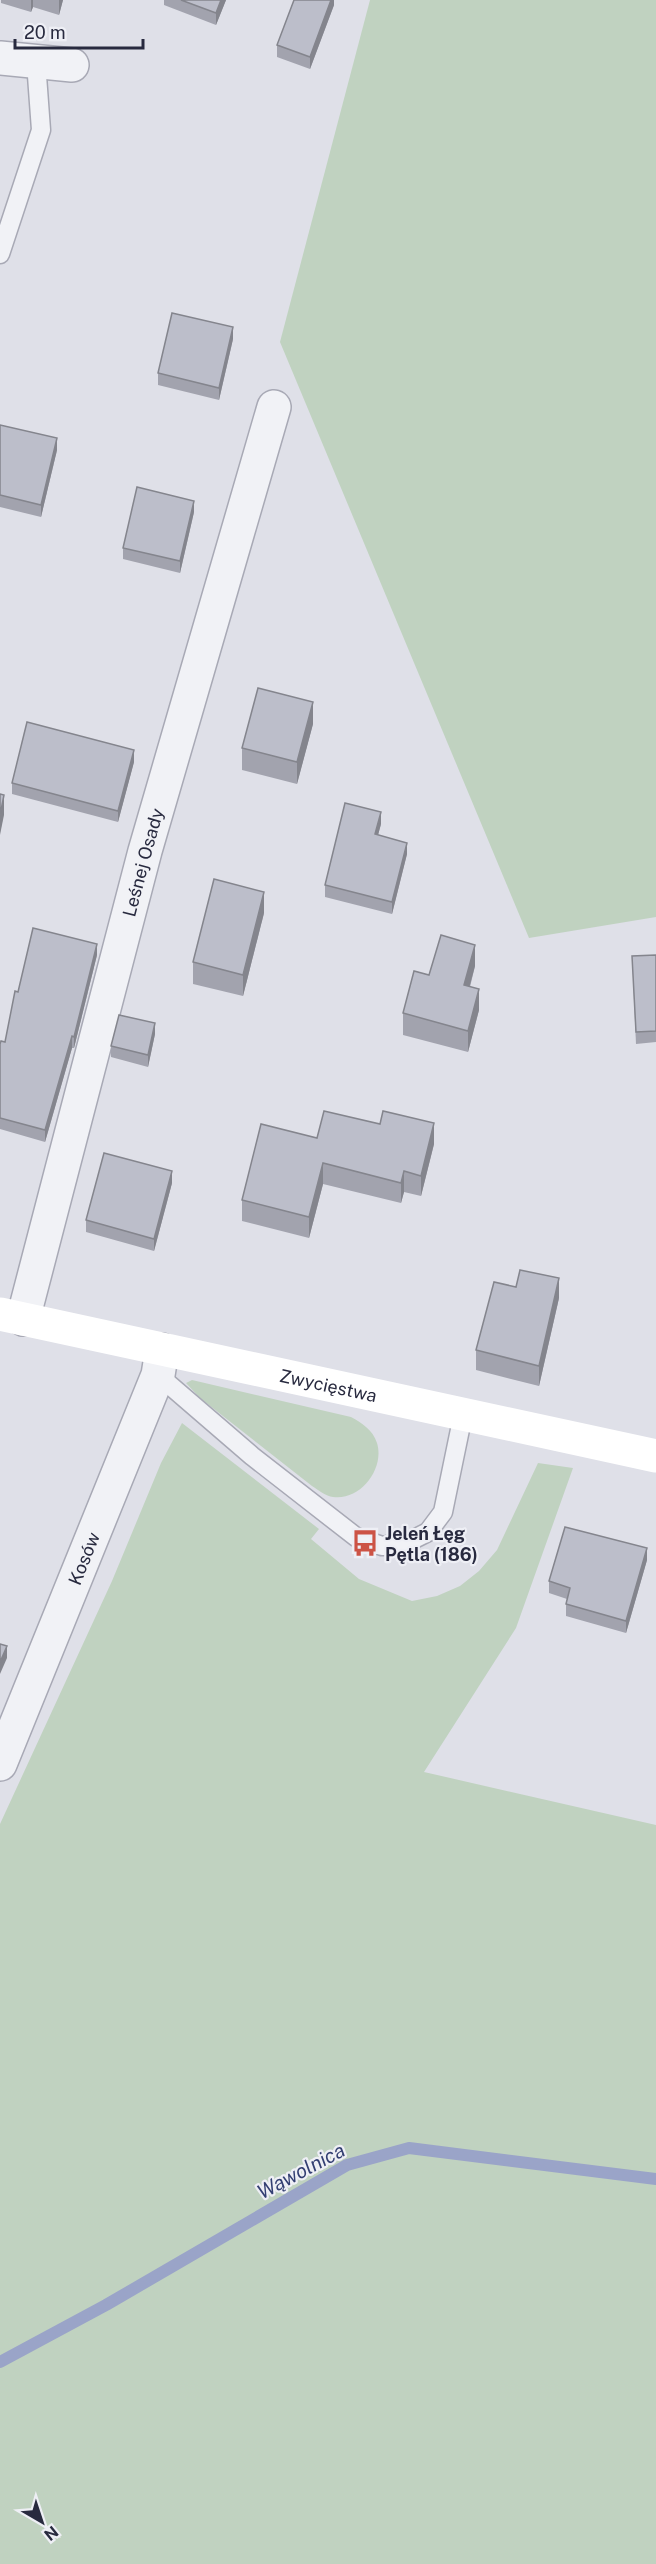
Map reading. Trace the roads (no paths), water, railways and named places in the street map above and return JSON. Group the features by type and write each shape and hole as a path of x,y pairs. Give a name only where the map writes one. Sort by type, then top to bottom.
{"street":[{"path":"0,58 72,65"},
{"name":"Leśnej Osady","path":"11,1316 274,407"},
{"name":"Zwycięstwa","path":"11,1316 160,1363 464,1415 656,1456"},
{"name":"Kosów","path":"0,1764 160,1363"}],"lane":[{"path":"0,254 41,130 36,62"},
{"path":"160,1363 252,1456 356,1537 382,1546 408,1542 428,1533 443,1512 464,1415"}],"waterway":[{"name":"Wąwolnica","path":"0,2362 106,2305 347,2165 409,2148 656,2179"}],"place":[{"name":"Jeleń Łęg Pętla (186)","path":"365,1543"}]}
